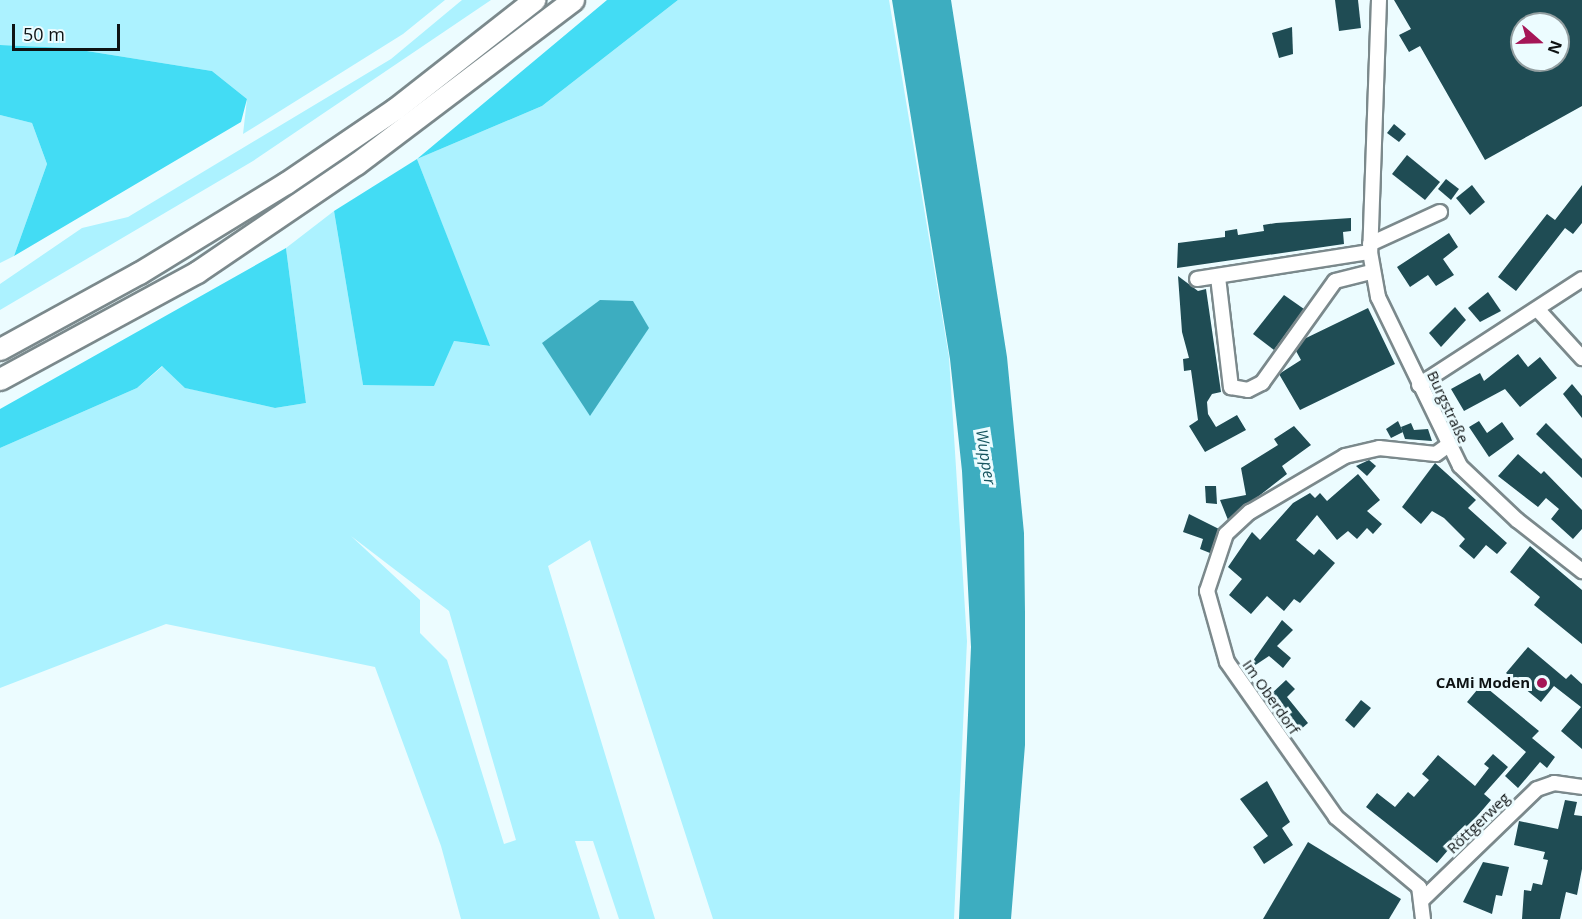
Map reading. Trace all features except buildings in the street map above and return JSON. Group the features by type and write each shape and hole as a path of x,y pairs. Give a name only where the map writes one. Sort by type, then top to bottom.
{"highway":[{"path":"0,349 139,273 286,183 395,109 534,0"},
{"path":"0,379 197,273 357,165 573,0"}],"street":[{"name":"Burgstraße","path":"1379,0 1370,248 1371,272 1378,297 1447,446 1478,485 1582,571"},
{"path":"1197,279 1370,248 1440,212"},
{"path":"1218,277 1231,387 1248,390 1262,383 1335,281 1371,272"},
{"path":"1419,385 1539,311 1582,279"},
{"path":"1539,311 1582,358"},
{"name":"Im Oberdorf","path":"1423,899 1419,887 1336,817 1250,697 1227,662 1207,591 1226,534 1250,512 1345,456 1379,448 1436,454 1447,446"},
{"name":"Röttgerweg","path":"1423,899 1537,789 1554,783 1582,787"},
{"path":"1423,899 1423,919"}],"shaded area":[{"path":"0,0 445,0 403,34 243,134 247,99 212,71 68,48 0,45"},
{"path":"462,0 491,0 253,161 0,310 0,284 82,228 128,217 391,59"},
{"path":"607,0 678,0 542,106 417,159"},
{"path":"678,0 889,0 949,357 967,641 954,919 713,919 590,540 548,566 655,919 619,919 593,841 575,841 600,919 461,919 441,846 375,667 166,624 0,688 0,448 137,388 163,366 186,388 275,408 306,403 286,248 334,211 363,385 454,341 489,346 417,159 542,106","holes":["351,536 449,611 516,840 504,844 447,660 420,633 420,600"]},
{"path":"0,45 68,48 212,71 247,99 241,122 14,256 47,164 32,123 0,115"},
{"path":"0,115 32,123 47,164 14,256 0,263"},
{"path":"417,159 490,346 454,341 434,386 363,385 334,211"},
{"path":"286,248 306,403 275,408 185,388 162,366 137,388 0,448 0,409"}],"water":[{"name":"Wupper","path":"892,0 951,0 1007,357 1024,533 1025,613 1025,745 1011,919 959,919 971,647 962,471 950,359"},
{"path":"600,300 633,301 649,328 590,416 542,343"}],"place":[{"name":"CAMi Moden","path":"1542,683"}]}
